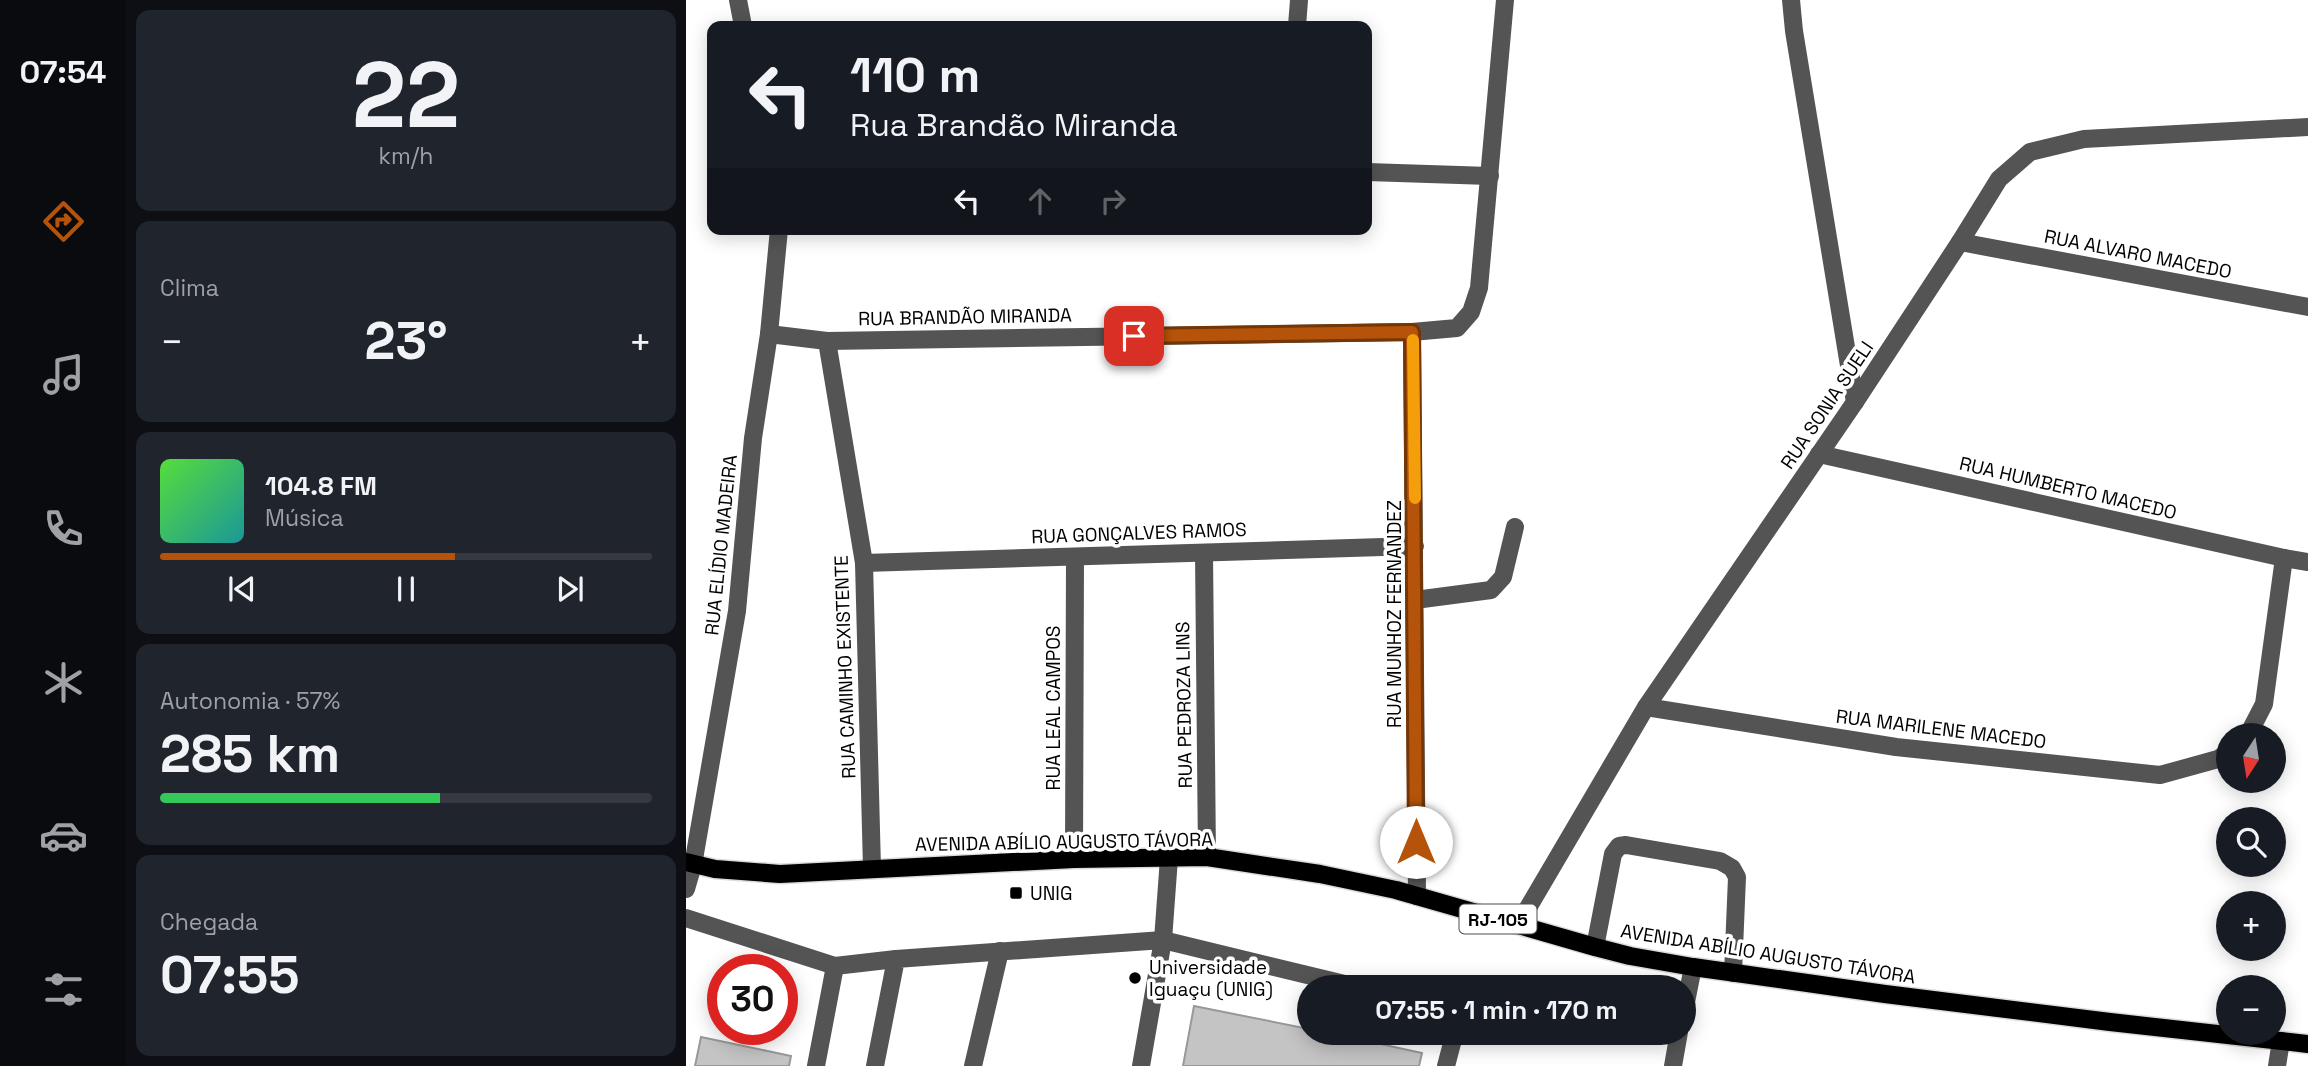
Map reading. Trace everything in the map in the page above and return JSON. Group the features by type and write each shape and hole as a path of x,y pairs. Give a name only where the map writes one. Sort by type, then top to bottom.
{"main road":[{"name":"AVENIDA ABÍLIO AUGUSTO TÁVORA","path":"690,863 741,872 780,874 1074,859 1207,858 1320,873 1417,896 1630,956 1693,967 2216,1034"},
{"name":"AVENIDA ABÍLIO AUGUSTO TÁVORA","path":"2286,1042 2308,1044"}],"street":[{"path":"738,0 742,21"},
{"path":"1297,21 1299,0"},
{"path":"1372,172 1490,176 1504,0"},
{"path":"1791,0 1855,402"},
{"name":"RUA SONIA SUELI","path":"1518,925 1646,707 1855,402 1961,242 1999,179 2030,152 2084,139 2308,127"},
{"name":"RUA BRANDÃO MIRANDA","path":"769,334 827,341 1412,332 1457,328 1471,312 1479,288 1490,176"},
{"name":"RUA ELÍDIO MADEIRA","path":"686,889 737,611 753,438 769,334 778,235"},
{"name":"RUA ALVARO MACEDO","path":"1961,242 2308,307"},
{"name":"RUA MUNHOZ FERNANDEZ","path":"1412,332 1417,896"},
{"name":"RUA CAMINHO EXISTENTE","path":"827,341 864,563 872,868"},
{"name":"RUA HUMBERTO MACEDO","path":"1819,454 2308,562"},
{"path":"1415,600 1491,590 1503,577 1515,527"},
{"name":"RUA GONÇALVES RAMOS","path":"864,563 1415,545"},
{"name":"RUA PEDROZA LINS","path":"1204,553 1207,858"},
{"name":"RUA LEAL CAMPOS","path":"1074,859 1075,557"},
{"path":"2254,723 2264,704 2284,558"},
{"name":"RUA MARILENE MACEDO","path":"1646,707 1896,747 2160,775 2216,760"},
{"path":"1595,947 1613,854 1619,846 1720,861 1732,868 1737,877 1733,973"},
{"path":"1141,1066 1163,940 1169,858"},
{"path":"686,918 835,966 896,959 1163,940 1307,975"},
{"path":"972,1066 1000,951"},
{"path":"875,1066 896,959"},
{"path":"816,1066 835,966"},
{"path":"1691,975 1693,967"},
{"path":"1446,1066 1452,1045"},
{"path":"1673,1066 1677,1045"},
{"path":"2277,1066 2280,1045"}],"building":[{"path":"1194,1006 1297,1027 1297,1045 1385,1045 1422,1053 1419,1066 1183,1066"},
{"path":"701,1037 707,1038 707,1045 739,1045 791,1056 789,1066 695,1066"}],"slow traffic":[{"path":"1413,340 1415,498"}],"place":[{"name":"UNIG","path":"1016,893"},
{"name":"Universidade Iguaçu (UNIG)","path":"1135,978"}],"route":[{"path":"1134,336 1412,332 1416,842"}]}
